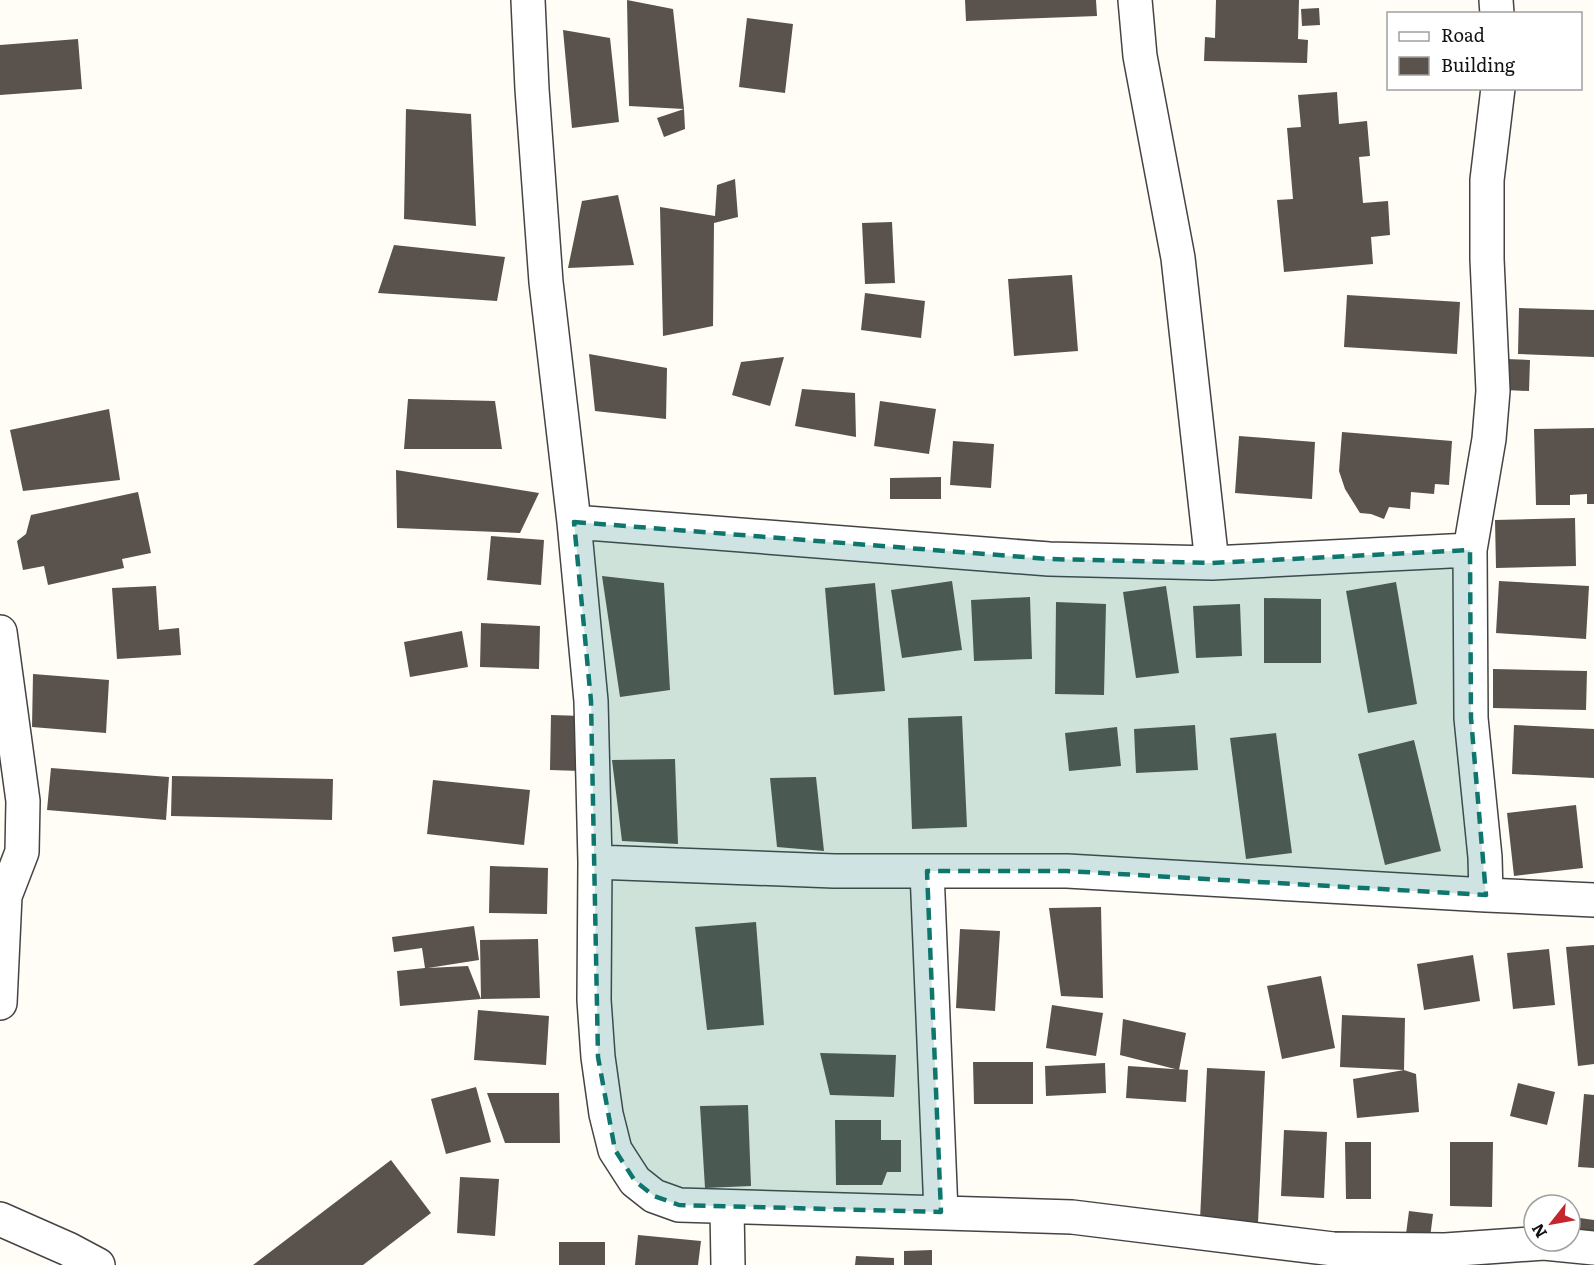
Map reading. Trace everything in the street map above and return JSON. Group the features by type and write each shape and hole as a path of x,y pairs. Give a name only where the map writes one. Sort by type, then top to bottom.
{"street":[{"path":"528,0 546,282 574,522 591,701 596,1023 606,1114 615,1150 635,1181 654,1196 679,1206 1071,1217 1415,1257 1445,1250 1544,1243 1594,1248"},
{"path":"1136,0 1140,56 1178,258 1212,562"},
{"path":"1486,895 1485,857 1471,718 1470,550 1489,439 1493,391 1487,259 1487,180 1498,90"},
{"path":"574,522 1050,559 1212,562 1470,550"},
{"path":"0,632 24,820 22,852 1,913 0,1003"},
{"path":"595,862 834,871 1067,872 1594,900"},
{"path":"927,871 941,1212"},
{"path":"727,1208 728,1265"},
{"path":"0,1219 68,1248 98,1265"}],"highlighted area":[{"path":"574,522 1049,559 1212,563 1470,550 1471,718 1486,895 1067,871 927,871 941,1212 679,1205 654,1196 635,1181 615,1150 598,1057 591,701"}],"building":[{"path":"627,0 673,9 684,109 629,106"},
{"path":"965,0 1096,0 1097,16 966,21"},
{"path":"1216,0 1299,0 1298,39 1308,40 1307,63 1204,61 1205,37 1215,38"},
{"path":"1319,8 1320,25 1302,26 1301,9"},
{"path":"747,18 793,24 785,93 739,87"},
{"path":"563,30 610,38 619,122 572,128"},
{"path":"78,39 82,89 0,95 0,45"},
{"path":"1337,92 1339,124 1367,121 1370,156 1359,157 1363,203 1388,201 1390,235 1371,237 1373,264 1284,272 1277,200 1293,199 1287,128 1301,127 1298,95"},
{"path":"406,109 471,114 476,226 404,219"},
{"path":"684,109 685,129 664,137 657,118"},
{"path":"735,179 738,217 714,223 713,326 663,336 660,207 715,216 717,185"},
{"path":"618,195 634,265 568,268 582,201"},
{"path":"892,222 895,283 865,284 862,223"},
{"path":"394,245 505,257 497,301 378,293"},
{"path":"1072,275 1078,351 1014,356 1008,279"},
{"path":"865,293 925,301 921,338 861,330"},
{"path":"1347,295 1460,302 1457,354 1344,347"},
{"path":"1519,308 1594,310 1594,357 1518,354"},
{"path":"589,354 667,368 666,419 595,411"},
{"path":"784,357 770,406 732,395 741,362"},
{"path":"1506,359 1530,360 1529,391 1505,390"},
{"path":"802,389 855,393 856,437 795,426"},
{"path":"408,399 495,401 502,449 404,449"},
{"path":"880,401 936,409 929,454 874,446"},
{"path":"109,409 120,480 23,491 10,430"},
{"path":"1594,428 1594,504 1587,504 1587,494 1570,495 1570,505 1536,505 1534,429"},
{"path":"1342,432 1452,441 1449,485 1435,484 1434,494 1411,492 1410,509 1389,507 1384,519 1360,513 1345,489 1339,471"},
{"path":"1239,436 1315,442 1312,499 1235,493"},
{"path":"953,441 994,444 991,488 950,485"},
{"path":"396,470 539,493 520,533 397,528"},
{"path":"941,477 941,499 890,499 890,478"},
{"path":"138,492 151,553 122,559 124,568 48,585 44,566 23,570 17,541 26,534 31,515"},
{"path":"1575,518 1576,566 1496,568 1495,520"},
{"path":"491,536 544,540 541,585 487,580"},
{"path":"602,576 664,583 670,690 620,697"},
{"path":"952,581 962,650 902,658 891,590"},
{"path":"1499,581 1589,586 1586,639 1496,633"},
{"path":"1396,582 1417,704 1368,713 1346,591"},
{"path":"875,583 885,691 834,695 825,588"},
{"path":"156,586 159,630 179,628 181,655 117,659 112,588"},
{"path":"1166,586 1179,673 1136,678 1123,592"},
{"path":"1030,597 1032,659 974,661 971,600"},
{"path":"1264,598 1321,599 1321,663 1264,663"},
{"path":"1056,602 1106,604 1104,695 1055,694"},
{"path":"1240,604 1242,656 1196,658 1193,606"},
{"path":"481,623 540,626 539,669 480,667"},
{"path":"462,631 468,667 410,677 404,642"},
{"path":"1493,669 1587,671 1586,710 1493,708"},
{"path":"33,674 109,680 106,733 32,727"},
{"path":"551,715 583,716 581,771 550,770"},
{"path":"962,716 967,827 912,829 908,718"},
{"path":"1195,725 1198,770 1136,773 1134,729"},
{"path":"1514,725 1594,729 1594,778 1512,774"},
{"path":"1117,727 1121,766 1069,771 1065,733"},
{"path":"1276,733 1292,853 1246,859 1230,738"},
{"path":"1414,740 1441,851 1385,865 1358,754"},
{"path":"675,759 678,844 622,841 612,760"},
{"path":"51,768 169,777 166,820 47,810"},
{"path":"172,776 333,779 332,820 171,816"},
{"path":"816,777 824,851 777,847 770,778"},
{"path":"433,780 530,790 524,845 427,834"},
{"path":"1576,805 1583,868 1514,876 1507,813"},
{"path":"490,866 548,868 547,914 489,913"},
{"path":"1101,907 1103,998 1061,996 1049,908"},
{"path":"756,922 764,1025 707,1030 695,927"},
{"path":"474,926 479,960 428,968 468,966 481,999 400,1006 397,971 425,968 422,948 394,952 392,937"},
{"path":"960,929 1000,931 995,1011 956,1008"},
{"path":"538,939 540,998 481,999 480,940"},
{"path":"1594,945 1594,1064 1578,1066 1566,947"},
{"path":"1549,949 1555,1005 1513,1009 1507,953"},
{"path":"1473,955 1480,1001 1424,1010 1417,964"},
{"path":"1321,976 1335,1048 1282,1059 1267,986"},
{"path":"1052,1005 1103,1013 1096,1056 1046,1048"},
{"path":"478,1010 549,1016 546,1065 474,1060"},
{"path":"1342,1015 1405,1018 1404,1070 1340,1067"},
{"path":"1123,1019 1186,1033 1179,1070 1120,1055"},
{"path":"820,1053 896,1055 894,1097 830,1095"},
{"path":"973,1062 1033,1062 1033,1104 974,1104"},
{"path":"1105,1063 1106,1093 1046,1096 1045,1066"},
{"path":"1128,1066 1188,1070 1186,1102 1126,1098"},
{"path":"1207,1068 1265,1071 1258,1223 1200,1220"},
{"path":"1404,1070 1416,1074 1419,1112 1357,1118 1353,1079"},
{"path":"1518,1083 1555,1092 1547,1125 1510,1116"},
{"path":"476,1087 491,1142 446,1154 431,1099"},
{"path":"487,1093 559,1093 560,1143 505,1143"},
{"path":"1584,1094 1594,1095 1594,1168 1578,1167"},
{"path":"748,1105 751,1186 705,1188 700,1106"},
{"path":"835,1120 881,1120 881,1140 901,1140 901,1172 887,1172 882,1185 836,1185"},
{"path":"1284,1130 1327,1132 1324,1198 1281,1196"},
{"path":"1345,1142 1371,1142 1371,1199 1346,1199"},
{"path":"1450,1142 1493,1142 1492,1207 1450,1206"},
{"path":"391,1160 431,1213 363,1265 253,1265"},
{"path":"460,1177 499,1179 495,1236 457,1233"},
{"path":"1409,1211 1433,1214 1430,1238 1406,1234"},
{"path":"1582,1218 1594,1220 1594,1239 1582,1237"},
{"path":"638,1235 701,1241 698,1265 635,1265"},
{"path":"559,1242 605,1242 605,1265 559,1265"},
{"path":"932,1250 932,1265 904,1265 904,1251"},
{"path":"856,1256 894,1258 894,1265 855,1265"}]}
